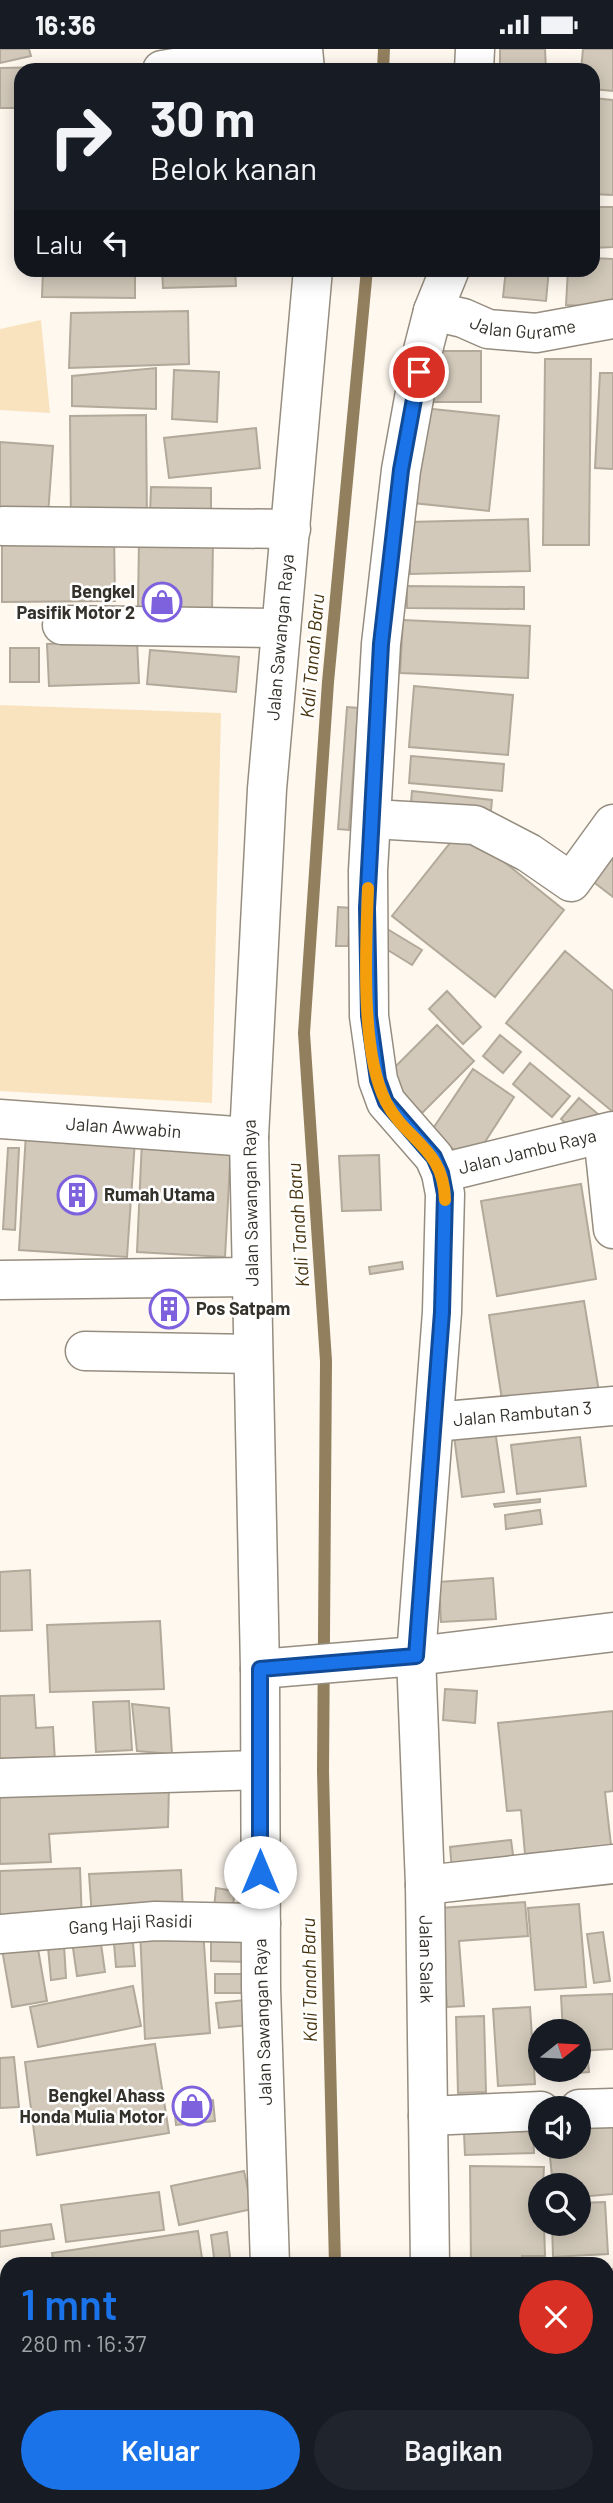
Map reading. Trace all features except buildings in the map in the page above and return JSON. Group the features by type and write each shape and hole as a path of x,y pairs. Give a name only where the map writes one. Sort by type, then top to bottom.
{"main road":[{"path":"206,63 295,49"},
{"name":"Jalan Sawangan Raya","path":"270,2257 261,1923 260,1669 249,1137 265,813 312,277"},
{"path":"441,1173 434,1157 386,1102 372,1054 367,908 381,644 401,470 433,310 447,277"},
{"name":"Jalan Gurame","path":"433,310 463,318 488,329 536,333 613,319"},
{"path":"3,526 290,529"},
{"path":"62,625 281,628"},
{"path":"373,819 475,825 529,853 571,882 613,824"},
{"name":"Jalan Awwabin","path":"0,1119 249,1137"},
{"path":"608,1132 613,1229"},
{"name":"Jalan Jambu Raya","path":"441,1173 608,1132"},
{"name":"Jalan Salak","path":"430,2257 425,1885 416,1656 446,1234 441,1173"},
{"path":"0,1280 251,1277"},
{"path":"85,1351 253,1354"},
{"name":"Jalan Rambutan 3","path":"434,1422 613,1406"},
{"path":"260,1669 416,1656 613,1632"},
{"path":"0,1778 260,1770"},
{"path":"425,1885 613,1864"},
{"name":"Gang Haji Rasidi","path":"0,1934 155,1921 261,1923"},
{"path":"591,2109 613,2108"},
{"path":"428,2116 528,2112"}],"shaded area":[{"path":"41,320 50,413 0,410 0,329"},
{"path":"0,705 221,713 212,1103 0,1091"}],"waterway":[{"name":"Kali Tanah Baru","path":"383,63 384,49"},
{"name":"Kali Tanah Baru","path":"335,2257 323,1771 326,1361 304,1033 328,682 366,277"}],"slow traffic":[{"path":"368,888 369,1016 372,1054 378,1080 386,1102 398,1119 434,1157 441,1173 445,1200"}],"place":[{"name":"Bengkel Pasifik Motor 2","path":"162,602"},
{"name":"Rumah Utama","path":"77,1195"},
{"name":"Pos Satpam","path":"169,1309"},
{"name":"Bengkel Ahass Honda Mulia Motor","path":"192,2106"}],"route":[{"path":"260,1872 260,1669 416,1656 442,1312 445,1194 441,1173 434,1157 398,1119 386,1102 378,1080 372,1054 369,1016 367,908 381,644 401,470 419,372"}]}
